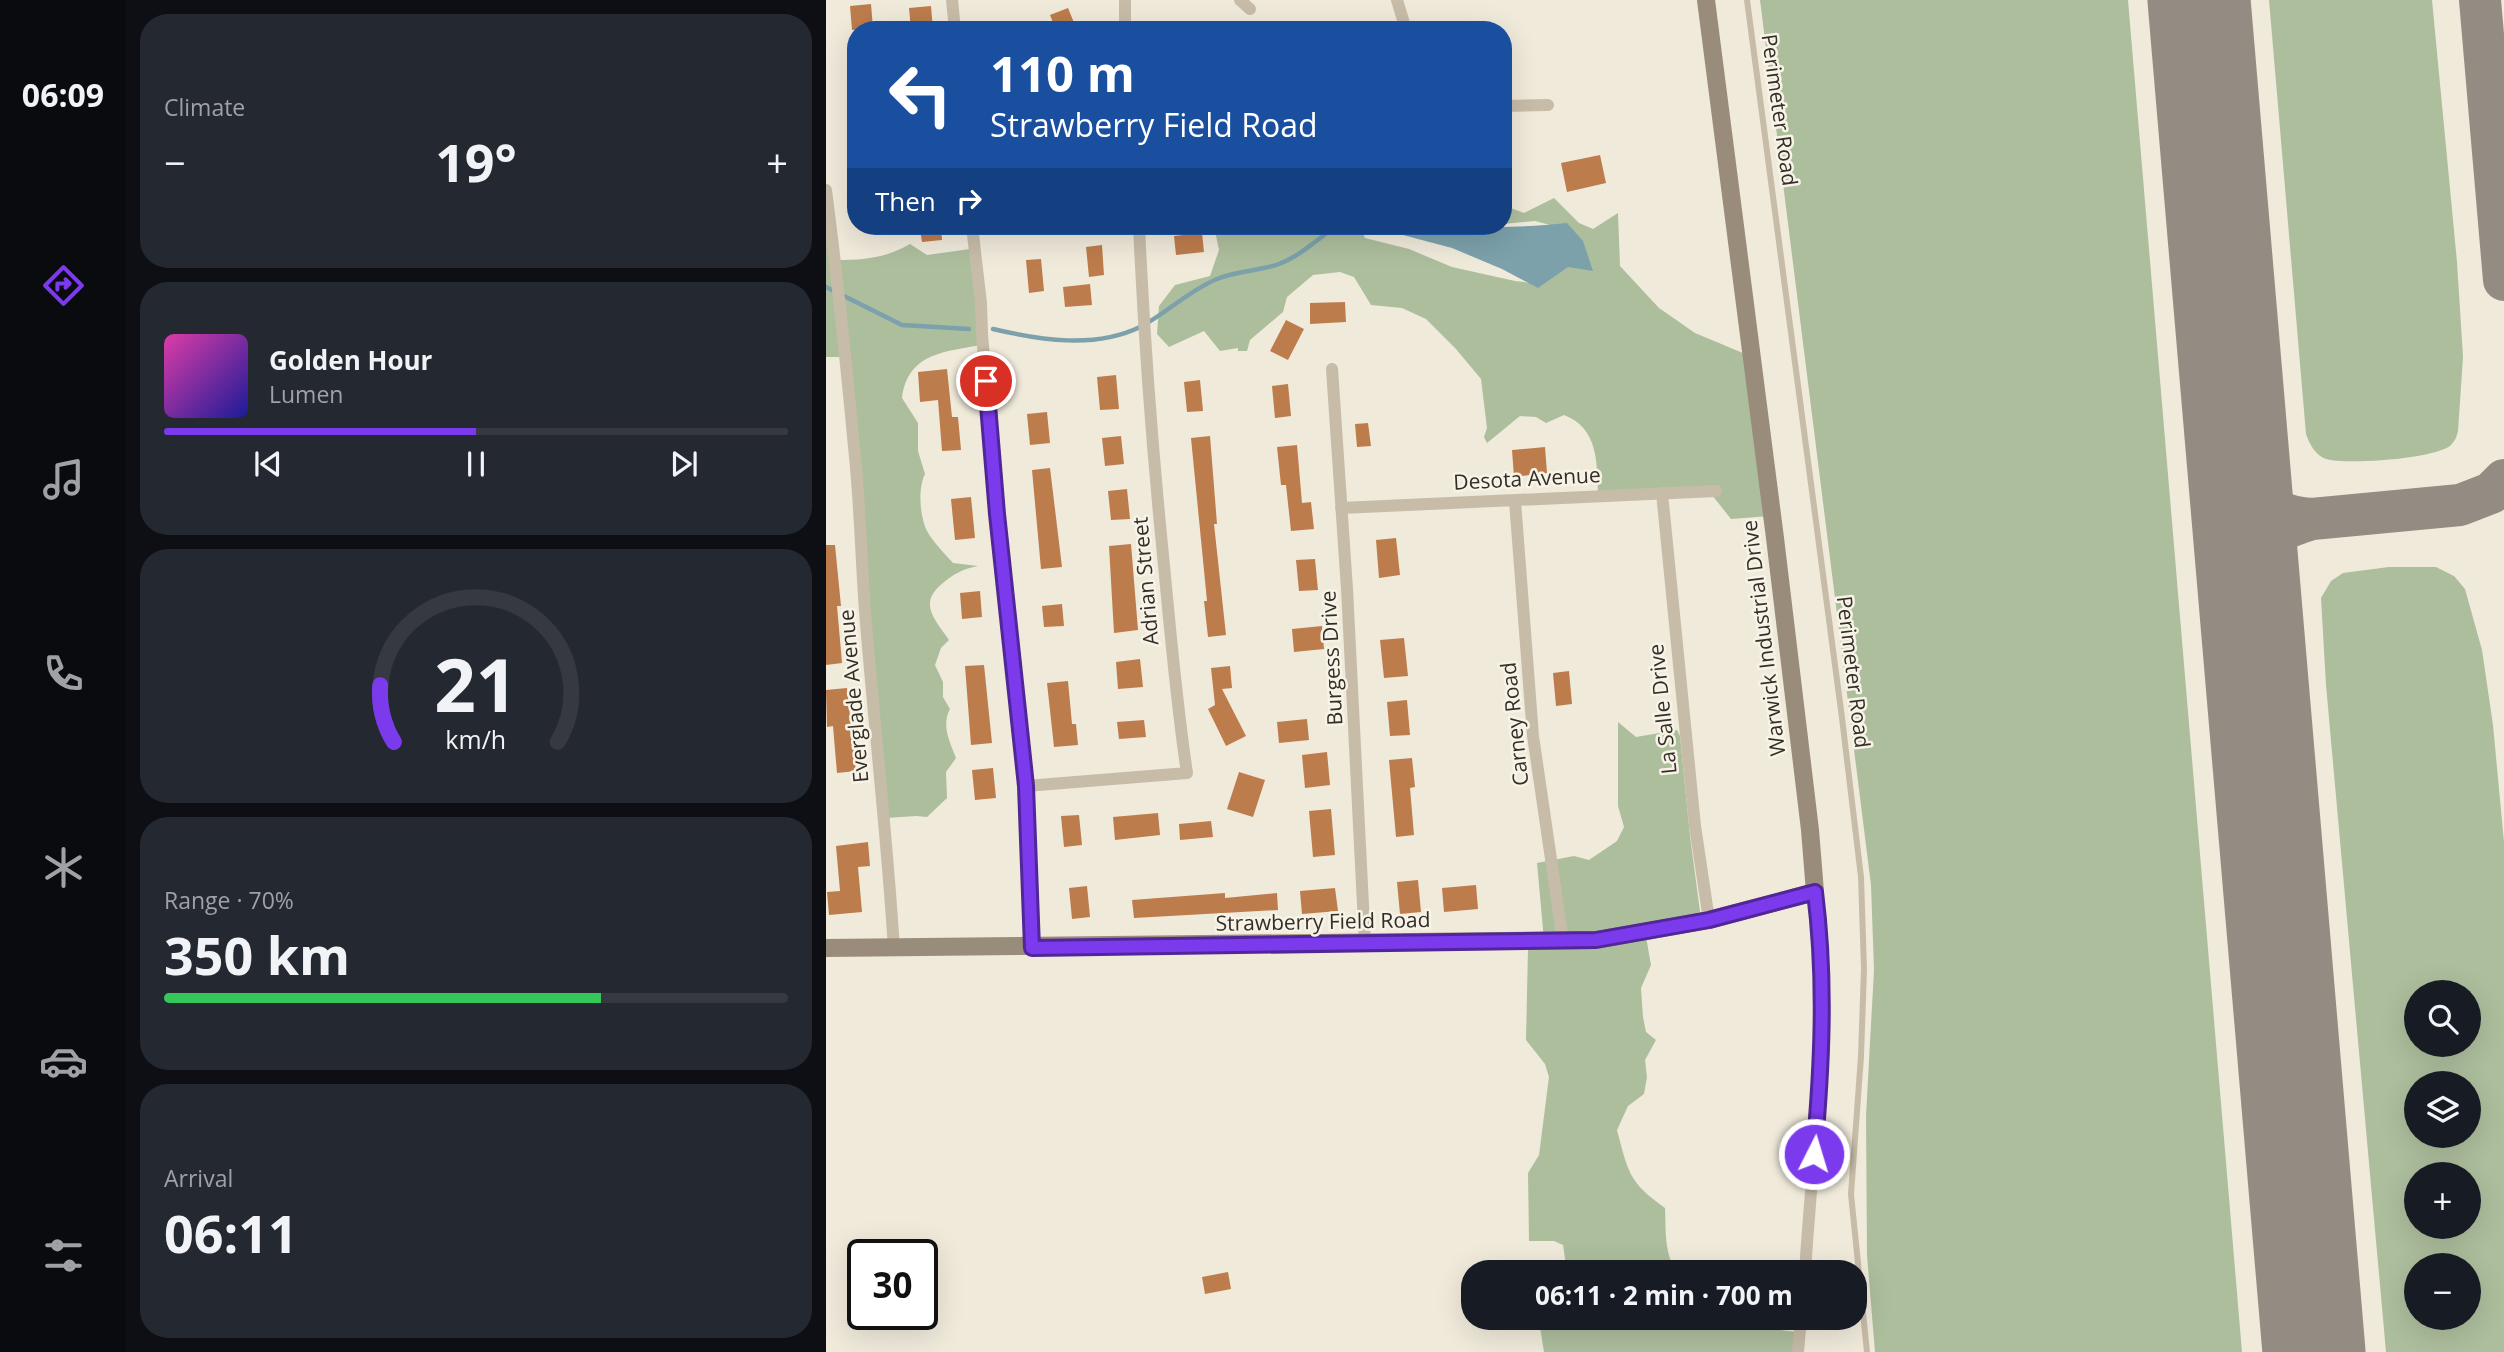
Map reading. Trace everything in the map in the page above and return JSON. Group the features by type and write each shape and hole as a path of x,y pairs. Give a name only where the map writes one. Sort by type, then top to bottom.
{"street":[{"path":"952,0 954,21"},
{"path":"1125,0 1125,21"},
{"path":"1397,0 1403,21"},
{"name":"Warwick Industrial Drive","path":"1706,0 1775,538 1821,936 1822,1037 1806,1260"},
{"path":"1512,106 1548,105"},
{"name":"Everglade Avenue","path":"826,190 855,449 865,615 894,949"},
{"path":"973,235 981,303 997,514 1026,786 1032,948"},
{"name":"Adrian Street","path":"1026,786 1187,772 1176,700 1160,522 1143,324 1139,235"},
{"name":"Burgess Drive","path":"1332,369 1356,738 1365,944"},
{"name":"Desota Avenue","path":"1341,508 1457,501 1515,501 1557,496 1716,491"},
{"name":"La Salle Drive","path":"1662,493 1695,826 1709,920"},
{"name":"Carney Road","path":"1515,501 1533,736 1563,942"},
{"name":"Strawberry Field Road","path":"826,948 1563,942 1622,937 1709,920 1815,892"},
{"path":"1798,1352 1800,1330"}],"lane":[{"name":"Perimeter Road","path":"1746,0 1839,691 1861,877 1864,969 1851,1194 1867,1352"}],"green space":[{"path":"1760,0 2128,0 2242,1352 1875,1352 1867,1255 1866,1116 1874,970 1871,885"},
{"path":"2269,0 2432,0 2457,262 2463,357 2458,431 2451,445 2442,450 2390,460 2336,461 2319,455 2307,437"},
{"path":"1554,198 1579,223 1593,229 1618,213 1620,266 1659,308 1695,333 1750,356 1770,516 1731,519 1708,490 1598,493 1596,458 1589,437 1584,428 1564,415 1546,423 1536,417 1520,416 1487,443 1484,437 1487,428 1481,379 1456,349 1426,319 1402,308 1371,305 1354,277 1340,272 1313,275 1287,297 1283,312 1250,340 1247,351 1238,351 1238,348 1220,351 1204,331 1169,347 1157,334 1159,306 1175,285 1210,276 1219,250 1216,235 1364,235 1365,238 1409,249 1452,267 1540,284 1550,225 1535,221 1512,223 1512,208 1524,213"},
{"path":"826,211 837,260 875,257 910,244 927,255 970,249 981,345 941,353 920,363 906,383 902,398 918,423 918,451 925,474 921,488 921,506 927,530 953,563 978,566 951,577 935,590 931,597 931,611 949,640 941,648 935,665 943,682 943,697 950,709 946,728 956,758 946,772 947,798 927,817 886,818 845,357 826,357"},
{"path":"2389,567 2436,567 2454,576 2465,589 2482,650 2493,725 2504,842 2504,1352 2386,1352 2326,685 2321,598 2331,581 2343,573"},
{"path":"1618,722 1636,737 1677,730 1680,736 1701,919 1645,931 1651,965 1641,988 1643,1017 1646,1032 1656,1040 1645,1060 1647,1077 1644,1094 1628,1106 1617,1130 1631,1175 1643,1191 1665,1208 1671,1260 1565,1260 1563,1245 1554,1241 1529,1241 1528,1173 1539,1155 1549,1077 1545,1064 1526,1040 1528,948 1544,940 1537,863 1574,856 1589,860 1617,841 1624,827 1618,806"},
{"path":"1540,1330 1798,1332 1797,1352 1544,1352"}],"water":[{"path":"1567,223 1583,241 1593,271 1568,267 1538,288 1452,248 1403,235 1512,235 1512,226"}],"building":[{"path":"871,4 872,21 851,21 850,6"},
{"path":"931,6 932,21 910,21 909,8"},
{"path":"1068,8 1073,21 1052,21 1050,15"},
{"path":"1600,155 1606,183 1567,192 1561,163"},
{"path":"921,235 942,235 942,240 922,242"},
{"path":"1202,235 1204,252 1176,255 1174,236"},
{"path":"1102,245 1104,275 1089,277 1086,247"},
{"path":"1041,259 1044,291 1029,293 1026,260"},
{"path":"1090,284 1092,305 1065,307 1063,287"},
{"path":"1345,302 1346,322 1310,324 1310,303"},
{"path":"1286,320 1304,329 1288,360 1270,351"},
{"path":"947,369 952,417 958,417 961,450 942,451 938,400 920,402 918,372"},
{"path":"1116,375 1119,409 1100,410 1097,377"},
{"path":"1200,380 1203,411 1187,412 1184,382"},
{"path":"1288,384 1291,416 1275,418 1272,386"},
{"path":"1047,412 1050,443 1030,445 1027,414"},
{"path":"1368,423 1371,446 1357,447 1355,424"},
{"path":"1121,436 1124,464 1105,466 1102,438"},
{"path":"1210,436 1217,524 1214,524 1226,635 1208,637 1191,438"},
{"path":"1297,445 1302,503 1311,502 1314,529 1291,531 1286,485 1281,485 1277,447"},
{"path":"1545,447 1547,473 1514,477 1512,450"},
{"path":"1050,468 1062,567 1041,569 1032,470"},
{"path":"1127,489 1130,519 1111,520 1108,491"},
{"path":"971,497 975,538 955,540 951,499"},
{"path":"1396,538 1400,575 1379,578 1376,540"},
{"path":"1131,544 1138,630 1114,633 1109,546"},
{"path":"826,545 835,545 841,606 837,606 842,663 826,665"},
{"path":"1315,559 1318,590 1299,591 1296,560"},
{"path":"980,591 982,617 962,619 960,593"},
{"path":"1062,604 1064,626 1044,627 1042,606"},
{"path":"1322,626 1324,649 1294,652 1292,629"},
{"path":"1404,638 1408,676 1384,678 1380,640"},
{"path":"1140,659 1143,687 1118,689 1116,662"},
{"path":"984,665 992,743 971,745 965,666"},
{"path":"1230,666 1232,688 1222,689 1246,736 1226,746 1208,709 1215,705 1211,668"},
{"path":"1569,671 1572,704 1556,706 1553,673"},
{"path":"1068,681 1072,724 1076,724 1078,745 1054,747 1047,683"},
{"path":"847,688 856,771 837,773 833,726 827,727 826,690"},
{"path":"1407,700 1410,735 1390,736 1387,702"},
{"path":"1307,719 1309,740 1279,743 1277,722"},
{"path":"1144,720 1146,737 1119,739 1117,722"},
{"path":"1327,752 1330,785 1305,788 1302,755"},
{"path":"1412,758 1415,787 1410,788 1414,835 1396,837 1389,760"},
{"path":"993,768 996,798 975,800 972,770"},
{"path":"1239,772 1265,780 1253,817 1227,809"},
{"path":"1331,809 1335,855 1313,857 1309,811"},
{"path":"1158,813 1160,835 1115,840 1113,817"},
{"path":"1079,815 1082,845 1064,847 1061,816"},
{"path":"1211,821 1213,837 1180,840 1179,824"},
{"path":"868,842 870,866 858,867 862,912 829,915 827,892 840,891 836,846"},
{"path":"1418,880 1421,912 1400,914 1397,882"},
{"path":"1476,885 1478,909 1444,912 1442,888"},
{"path":"1087,886 1090,917 1072,919 1069,888"},
{"path":"1335,888 1338,911 1302,914 1300,891"},
{"path":"1225,893 1225,898 1277,893 1278,910 1134,918 1132,900"},
{"path":"1228,1272 1231,1289 1205,1294 1202,1277"}],"waterway":[{"path":"993,329 1067,340 1123,334 1140,327 1217,279 1287,261 1324,235"},
{"path":"826,287 902,325 969,329"}],"taxiway":[{"path":"2480,0 2504,280"},
{"path":"2239,457 2250,483 2264,502 2285,514 2312,519 2460,505 2491,493 2504,480"},
{"path":"2251,598 2256,567 2265,545 2282,530 2312,519"}],"runway":[{"path":"2199,0 2314,1352"}],"route":[{"path":"986,381 997,514 1026,786 1032,948 1596,940 1709,920 1815,892 1821,936 1822,1037 1814,1154"}]}
